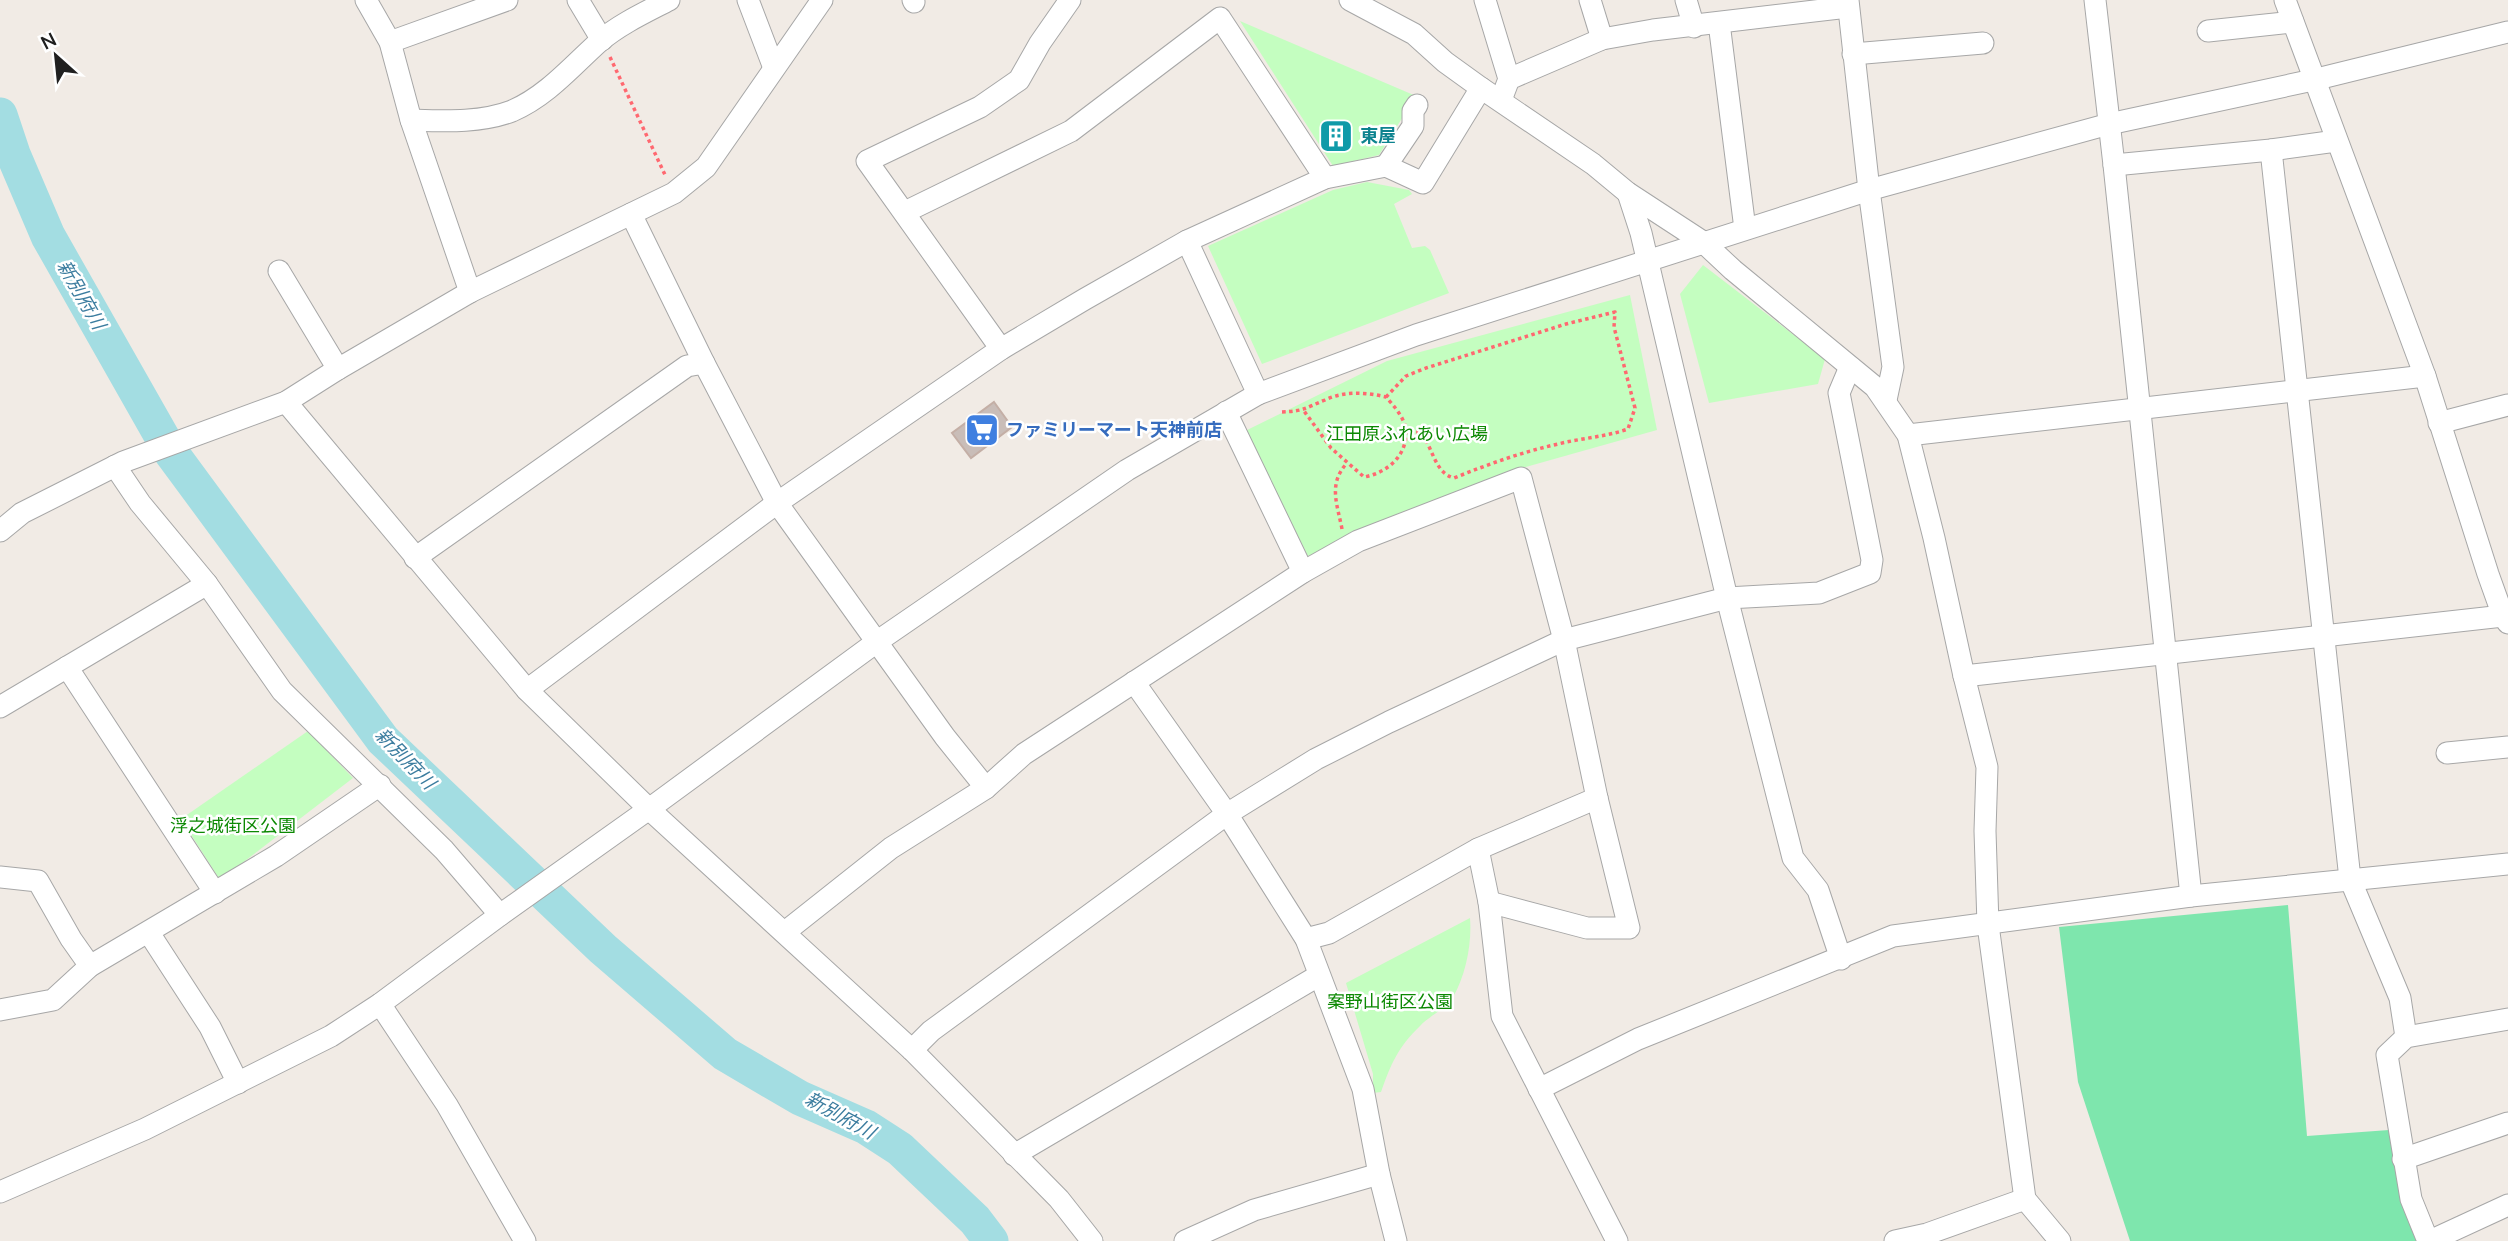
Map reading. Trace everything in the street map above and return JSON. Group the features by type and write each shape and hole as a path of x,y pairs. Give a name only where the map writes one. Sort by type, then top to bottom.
{"street":[{"path":"366,0 390,42 411,120 470,292"},
{"path":"390,42 507,0"},
{"path":"578,0 602,40"},
{"path":"411,120 480,119 512,111 566,74 602,40 669,0"},
{"path":"748,0 774,68"},
{"path":"0,531 22,513 119,464 281,404 470,292 674,193 706,167 822,0"},
{"path":"1001,349 867,161 981,107 1019,80 1040,43 1070,0"},
{"path":"1350,0 1379,8 1481,88 1593,164 1628,193 1703,242 1875,387 1908,435 1987,768 1984,831 1988,925 2025,1199 2060,1241"},
{"path":"1485,0 1509,79 1501,100"},
{"path":"1590,0 1602,39"},
{"path":"1686,0 1693,27"},
{"path":"2095,0 2191,896"},
{"path":"1964,676 2166,652 2506,619 2425,376 2313,80 2286,0"},
{"path":"1509,79 1602,39 1719,23 1794,6 1848,3 1869,190 1893,367 1886,400"},
{"path":"905,212 1071,131 1220,18 1325,178"},
{"path":"2208,31 2293,22"},
{"path":"1719,23 1745,229"},
{"path":"0,1192 145,1129 331,1036 380,1004 878,641 1127,470 1258,394 1416,335 1869,190 2109,124 2313,80 2508,32"},
{"path":"1853,54 1983,43"},
{"path":"527,690 777,503 1001,349 1187,241 1325,178 1386,166 1423,183 1481,88"},
{"path":"1386,166 1413,126 1413,111 1417,105"},
{"path":"2114,165 2336,141"},
{"path":"2271,150 2350,879 2400,998 2406,1037"},
{"path":"1628,193 1647,260 1727,598 1793,858 1818,890 1841,959"},
{"path":"631,214 777,503 986,788"},
{"path":"1187,241 1258,394"},
{"path":"279,271 338,369"},
{"path":"415,558 687,366 704,363"},
{"path":"912,1050 931,1031 1227,814 1316,759 1389,722 1564,640 1727,598 1819,593 1870,573 1872,560 1839,393 1850,367"},
{"path":"1908,435 2425,376"},
{"path":"281,404 527,690 649,809 912,1050 1059,1199 1092,1241"},
{"path":"2439,423 2508,405"},
{"path":"1226,412 1303,572"},
{"path":"119,464 140,503 207,584 282,691 444,850 500,915"},
{"path":"785,932 891,848 986,788 1024,754 1303,572 1358,541 1521,478 1564,640 1629,928 1587,928 1489,902"},
{"path":"0,707 207,584"},
{"path":"67,667 215,893"},
{"path":"1135,682 1227,814 1306,939 1363,1089 1379,1174 1396,1241"},
{"path":"2447,754 2508,747"},
{"path":"0,1010 52,1000 90,966 276,856 380,785"},
{"path":"1306,939 1329,933 1478,849 1598,798"},
{"path":"1478,849 1489,902 1502,1016 1616,1241"},
{"path":"1539,1089 1638,1039 1893,936 2191,896 2508,864"},
{"path":"0,877 38,881 71,939 90,966"},
{"path":"149,933 209,1027 238,1083"},
{"path":"1014,1155 1318,976"},
{"path":"380,1004 447,1105 525,1241"},
{"path":"2508,1019 2406,1037 2387,1055 2411,1199 2429,1241 2508,1205"},
{"path":"2403,1159 2508,1122"},
{"path":"1185,1241 1254,1210 1379,1174"},
{"path":"1895,1241 1927,1234 2025,1199"}],"path":[{"path":"602,40 674,193"},
{"path":"1386,397 1406,376 1426,368 1566,324 1615,312 1614,327 1635,408 1628,429 1512,455 1454,478 1447,476 1437,466 1427,440 1420,432 1406,430"},
{"path":"1282,412 1304,411 1326,399 1350,393 1386,397 1406,430 1402,452 1392,465 1378,475 1364,477 1331,448 1304,411"},
{"path":"1342,531 1335,490 1336,477 1348,463"}],"green space":[{"path":"1240,21 1416,96 1379,155 1333,166"},
{"path":"1367,182 1409,190 1412,194 1394,204 1412,248 1425,246 1430,250 1449,293 1262,364 1208,246 1333,190"},
{"path":"1703,265 1825,359 1818,384 1709,403 1680,294"},
{"name":"江田原ふれあい広場","path":"1630,295 1657,430 1515,470 1308,556 1245,431 1387,361"},
{"name":"浮之城街区公園","path":"308,731 353,778 220,880 181,819"},
{"path":"2288,905 2307,1136 2389,1130 2410,1220 2420,1241 2130,1241 2078,1082 2059,927"},
{"name":"案野山街区公園","path":"1470,918 1467,959 1453,997 1406,1041 1392,1064 1381,1092 1373,1093 1373,1074 1346,983"}],"building":[{"name":"ファミリーマート天神前店","path":"994,402 1012,427 971,458 952,433"}],"waterway":[{"name":"新別府川","path":"0,115 13,154 48,236 170,451 383,740 603,949 725,1054 800,1098 866,1127 900,1149 975,1220 991,1241"}],"place":[{"name":"東屋","path":"1336,136"},
{"name":"ファミリーマート天神前店","path":"982,430"}]}
